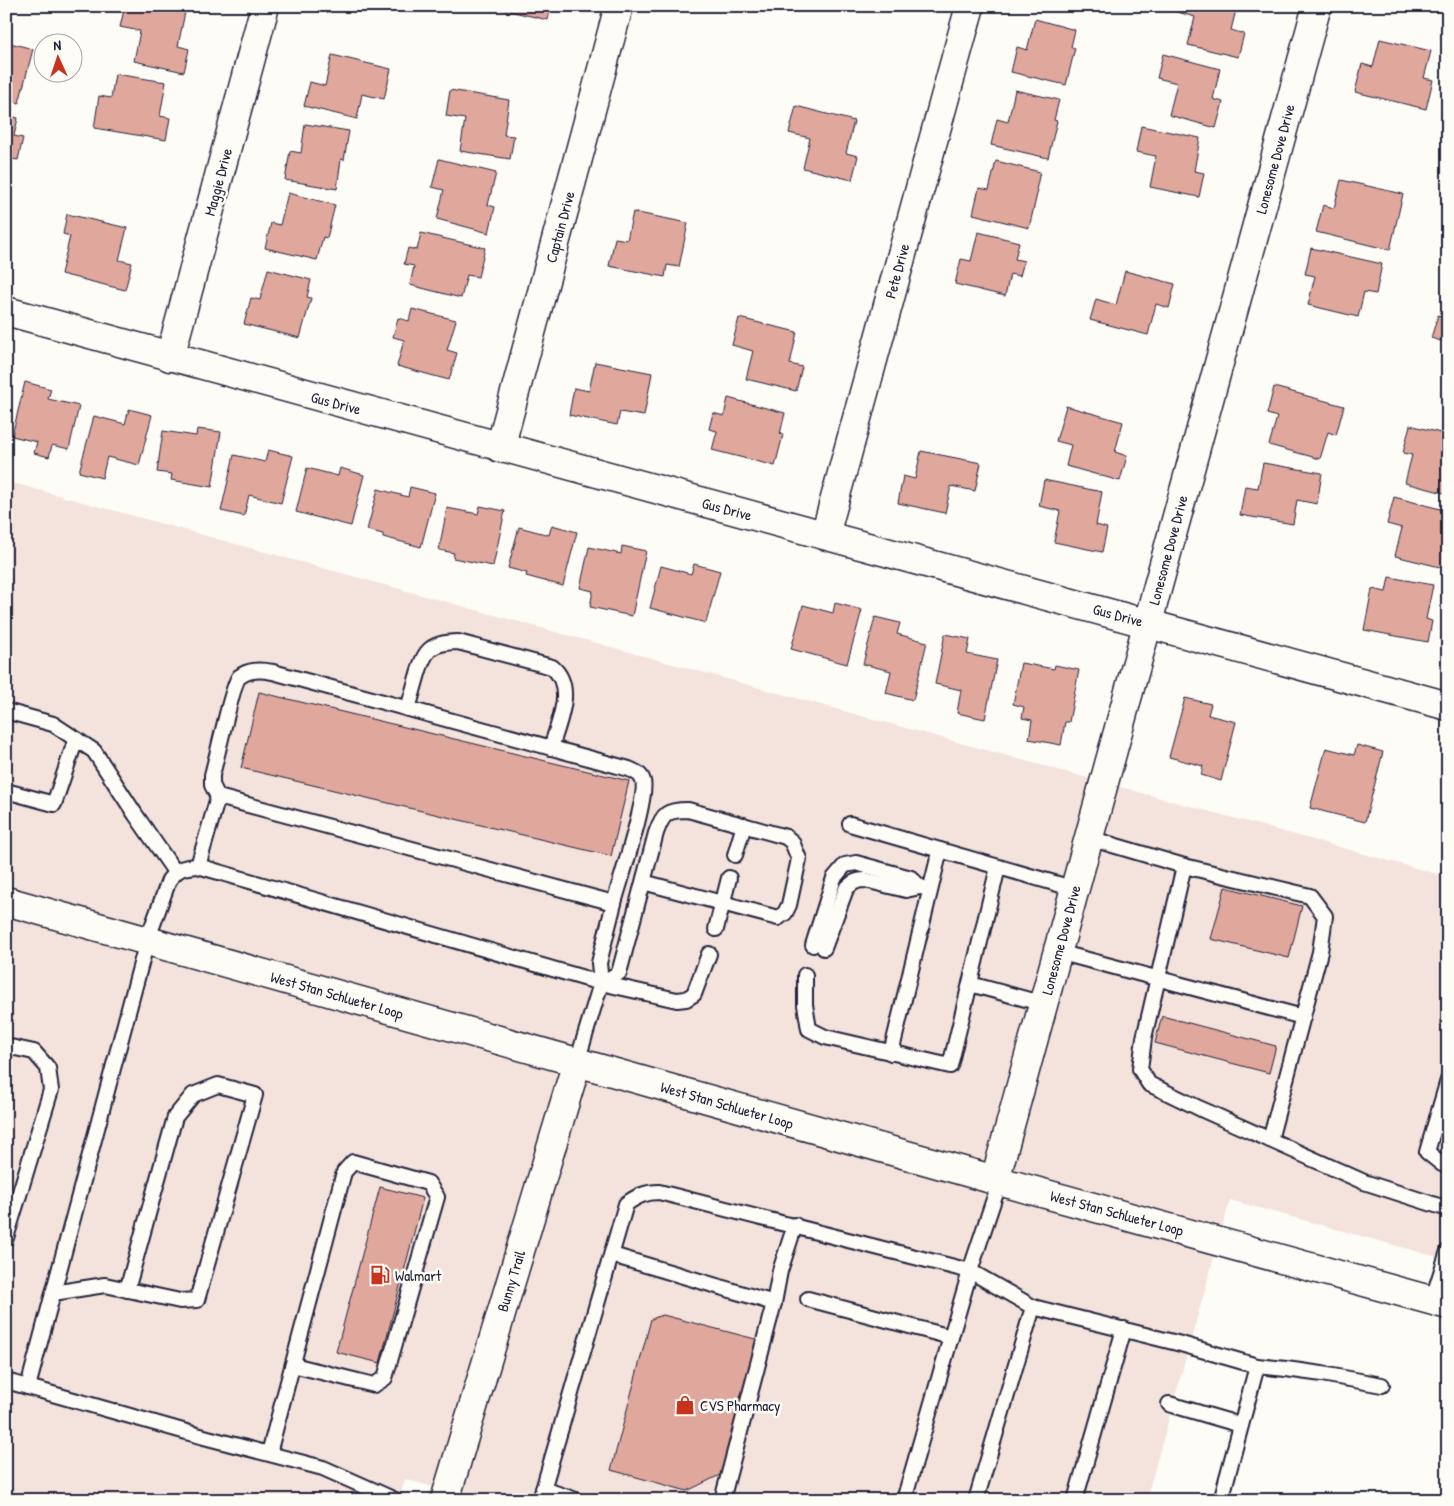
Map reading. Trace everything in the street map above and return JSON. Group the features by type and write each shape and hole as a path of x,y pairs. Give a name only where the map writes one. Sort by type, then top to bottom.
{"street":[{"name":"Maggie Drive","path":"170,357 265,6"},
{"name":"Captain Drive","path":"500,448 619,6"},
{"name":"Pete Drive","path":"825,535 970,6"},
{"name":"Lonesome Dove Drive","path":"998,1181 1075,889 1317,6"},
{"name":"Gus Drive","path":"6,311 500,448 1448,706"},
{"name":"West Stan Schlueter Loop","path":"6,901 998,1181 1440,1303"},
{"name":"Bunny Trail","path":"445,1500 577,1062"}],"lane":[{"path":"408,709 421,663 426,653 434,646 445,642 458,642 552,667 562,681 564,692 562,708 551,748"},
{"path":"198,866 218,797 212,785 212,775 233,692 238,678 249,672 260,670 273,672 629,769 640,774 644,782 642,801 599,963 601,983 577,1062"},
{"path":"6,711 53,724 94,750 175,872"},
{"path":"6,791 54,804 76,739"},
{"path":"218,797 614,902"},
{"path":"601,983 619,973 643,882 656,833 661,820 666,814 673,810 688,810 786,837 792,842 799,859 789,905 785,913 778,918 643,882"},
{"path":"850,824 1075,889"},
{"path":"735,855 744,825"},
{"path":"1089,838 1184,866 1310,896 1325,916 1320,952 1270,1140"},
{"path":"891,1053 925,888 940,850"},
{"path":"819,947 834,878 845,866 856,863 911,878 925,888"},
{"path":"28,1387 147,941 169,880 175,872 185,867 198,866 601,983 677,1000 686,999 694,994 708,954"},
{"path":"1184,866 1144,1038 1140,1068 1149,1084 1364,1182 1448,1209"},
{"path":"810,977 804,997 809,1029 824,1037 950,1066 998,867"},
{"path":"716,929 729,878"},
{"path":"1058,952 1302,1018"},
{"path":"970,984 1044,1004"},
{"path":"6,1046 34,1052 48,1068 51,1090 6,1238"},
{"path":"1448,1080 1427,1152 1442,1164 1448,1166"},
{"path":"53,1293 105,1285 127,1290 180,1301 197,1300 255,1095 218,1085 193,1095 175,1117 127,1290"},
{"path":"269,1454 344,1172 353,1162 428,1183 437,1197 384,1378 374,1385 293,1366"},
{"path":"904,1500 998,1181"},
{"path":"576,1500 541,1495 626,1204 636,1197 649,1192 659,1192 795,1225 970,1272 1033,1307 1124,1329 1257,1366 1322,1374 1382,1385"},
{"path":"722,1500 774,1303 780,1271 795,1225"},
{"path":"1440,1303 1448,1250"},
{"path":"612,1255 774,1303"},
{"path":"808,1299 951,1337"},
{"path":"976,1500 1033,1307"},
{"path":"1075,1500 1124,1329"},
{"path":"1221,1500 1257,1366"},
{"path":"6,1381 204,1437 323,1468 395,1500"},
{"path":"1168,1404 1242,1426"}],"shaded area":[{"path":"6,481 1448,877 1448,1260 1230,1200 1146,1500 480,1500 405,1479 399,1500 6,1500"}],"building":[{"path":"125,6 157,6 185,12 178,46 189,49 184,72 134,61 140,31 120,27"},
{"path":"492,6 551,6 548,20"},
{"path":"1175,6 1237,6 1231,30 1244,34 1238,57 1188,45 1195,17 1174,11"},
{"path":"1035,19 1075,30 1071,47 1075,48 1066,85 1011,72 1017,47 1027,50"},
{"path":"1380,39 1431,51 1424,78 1433,80 1426,109 1355,92 1362,64 1373,67"},
{"path":"6,42 32,49 32,53 19,103 6,99"},
{"path":"1163,54 1220,69 1213,99 1223,102 1216,128 1169,115 1177,83 1157,78"},
{"path":"332,55 391,69 384,99 362,94 357,119 304,106 310,82 325,86"},
{"path":"115,74 166,82 160,116 170,118 166,140 94,128 99,96 111,98"},
{"path":"450,90 509,100 504,135 514,136 510,159 460,151 465,119 446,116"},
{"path":"1015,90 1059,100 1054,120 1057,121 1048,158 991,145 997,119 1008,122"},
{"path":"796,106 854,121 846,153 858,156 852,180 803,168 810,138 789,133"},
{"path":"6,115 18,118 14,136 23,138 18,160 6,158"},
{"path":"305,124 349,131 344,160 341,159 337,189 285,180 290,151 301,153"},
{"path":"1141,126 1200,138 1194,171 1204,173 1199,197 1150,187 1156,156 1136,152"},
{"path":"439,159 496,173 488,205 495,207 489,233 437,219 444,190 432,187"},
{"path":"996,161 1040,172 1036,190 1038,190 1029,228 973,214 979,188 989,190"},
{"path":"1341,180 1403,194 1390,250 1316,232 1323,205 1334,208"},
{"path":"288,193 335,205 327,238 323,237 317,260 265,248 271,223 280,225"},
{"path":"633,212 688,223 679,267 667,265 665,277 609,266 615,238 627,240"},
{"path":"67,214 127,228 119,260 132,263 125,290 61,274 70,236 63,234"},
{"path":"978,232 1019,242 1015,259 1024,261 1020,276 1010,274 1005,296 955,284 961,259 971,261"},
{"path":"421,233 485,248 478,277 467,275 461,298 410,285 414,266 404,264 408,248 417,250"},
{"path":"1311,248 1382,264 1376,294 1364,292 1358,317 1308,305 1315,276 1305,274"},
{"path":"268,269 311,280 307,297 311,298 300,338 244,324 251,298 260,300"},
{"path":"1125,271 1175,284 1169,308 1156,304 1148,335 1090,320 1096,299 1116,305"},
{"path":"412,309 456,320 447,350 457,353 449,380 397,366 404,340 393,337 398,318 409,321"},
{"path":"1438,315 1447,318 1448,316 1448,343 1431,338"},
{"path":"739,318 797,332 790,364 802,367 796,391 746,379 753,351 732,345"},
{"path":"595,362 652,373 644,416 620,412 617,425 569,415 574,388 589,391"},
{"path":"25,382 51,389 48,399 79,406 69,449 52,445 49,457 34,453 37,442 12,436"},
{"path":"1274,387 1344,406 1336,435 1328,432 1320,459 1269,445 1277,417 1267,414"},
{"path":"728,398 785,413 780,434 783,435 775,466 712,450 717,431 709,429 713,413 724,416"},
{"path":"1066,406 1123,422 1115,452 1127,456 1120,481 1066,466 1071,445 1056,441"},
{"path":"129,409 152,415 139,465 107,457 102,478 79,472 94,416 125,424"},
{"path":"1410,425 1448,435 1448,494 1405,483 1412,455 1403,453"},
{"path":"197,429 221,432 212,487 171,480 172,474 157,472 163,431 196,436"},
{"path":"268,450 293,456 281,503 249,495 244,516 221,511 234,455 265,462"},
{"path":"921,451 981,463 975,491 951,486 945,513 898,503 903,476 915,479"},
{"path":"1263,463 1322,473 1317,504 1297,500 1293,524 1240,515 1245,486 1258,488"},
{"path":"307,468 338,476 340,468 364,475 351,526 296,512"},
{"path":"1044,480 1102,492 1096,525 1107,528 1102,552 1054,542 1060,511 1039,506"},
{"path":"410,487 435,493 421,547 383,537 383,534 367,530 378,489 408,497"},
{"path":"1394,497 1448,511 1448,555 1444,568 1395,556 1402,528 1387,524"},
{"path":"480,506 505,511 493,566 453,558 454,553 439,550 447,508 478,514"},
{"path":"552,525 577,532 563,586 526,576 527,573 508,568 519,527 549,535"},
{"path":"622,546 646,551 632,616 590,607 593,591 580,588 589,547 621,554"},
{"path":"694,564 720,571 706,623 650,608 661,566 691,574"},
{"path":"1389,577 1433,585 1426,619 1432,621 1428,642 1364,630 1372,589 1386,592"},
{"path":"835,603 862,610 847,664 791,649 803,605 833,613"},
{"path":"875,617 900,623 897,634 927,642 913,700 886,693 891,671 863,664"},
{"path":"945,634 970,639 967,654 997,660 985,719 957,713 961,690 935,684"},
{"path":"1021,663 1054,669 1055,665 1079,670 1069,722 1065,722 1061,745 1029,739 1032,720 1022,718 1024,707 1013,704"},
{"path":"259,692 629,781 611,856 241,768"},
{"path":"1185,698 1211,704 1208,715 1236,722 1221,781 1201,775 1203,766 1169,757"},
{"path":"1357,745 1383,752 1365,822 1310,808 1326,748 1354,755"},
{"path":"1225,887 1302,906 1289,958 1211,939"},
{"path":"1162,1016 1276,1046 1269,1073 1155,1043"},
{"name":"Walmart","path":"380,1187 423,1198 380,1363 336,1352"},
{"name":"CVS Pharmacy","path":"663,1315 759,1340 724,1473 687,1491 611,1470 651,1319"}],"place":[{"name":"Walmart","path":"380,1275"},
{"name":"CVS Pharmacy","path":"685,1405"}]}
